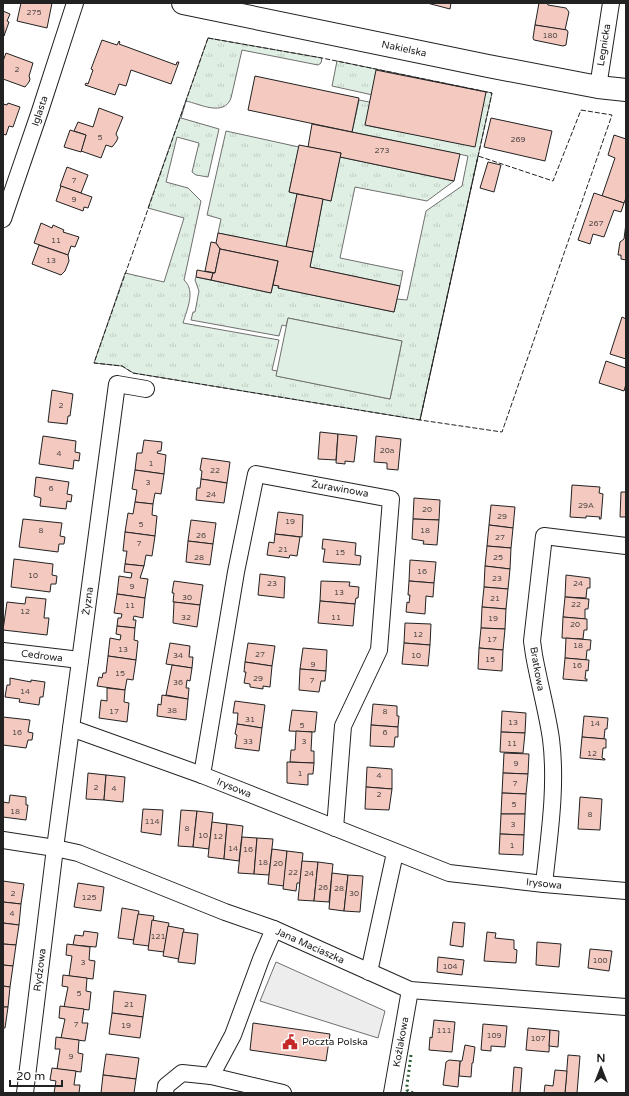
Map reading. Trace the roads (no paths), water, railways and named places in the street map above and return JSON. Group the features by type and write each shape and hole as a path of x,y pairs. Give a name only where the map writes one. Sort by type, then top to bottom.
{"main road":[{"name":"Nakielska","path":"183,3 488,66 598,87 626,90"}],"street":[{"name":"Iglasta","path":"3,219 75,3"},
{"name":"Legnicka","path":"598,87 611,3"},
{"name":"Żyzna","path":"55,848 117,384 146,389"},
{"name":"Żurawinowa","path":"202,775 236,572 256,474 391,498 379,650 343,726 335,828"},
{"name":"Bratkowa","path":"544,884 551,817 552,763 550,733 532,641 544,536 626,546"},
{"name":"Cedrowa","path":"3,651 80,660"},
{"name":"Irysowa","path":"71,728 202,775 449,873 544,884 626,891"},
{"name":"Jana Maciaszka","path":"3,840 78,853 225,912 274,929 410,990 626,1007"},
{"name":"Rydzowa","path":"25,1093 55,848"},
{"path":"369,972 395,852"},
{"path":"211,1076 233,1035 261,959 274,929"},
{"name":"Koźlakowa","path":"392,1093 410,990"},
{"path":"165,1090 182,1073 211,1076 283,1093"}],"place":[{"name":"Poczta Polska","path":"290,1042"}]}
